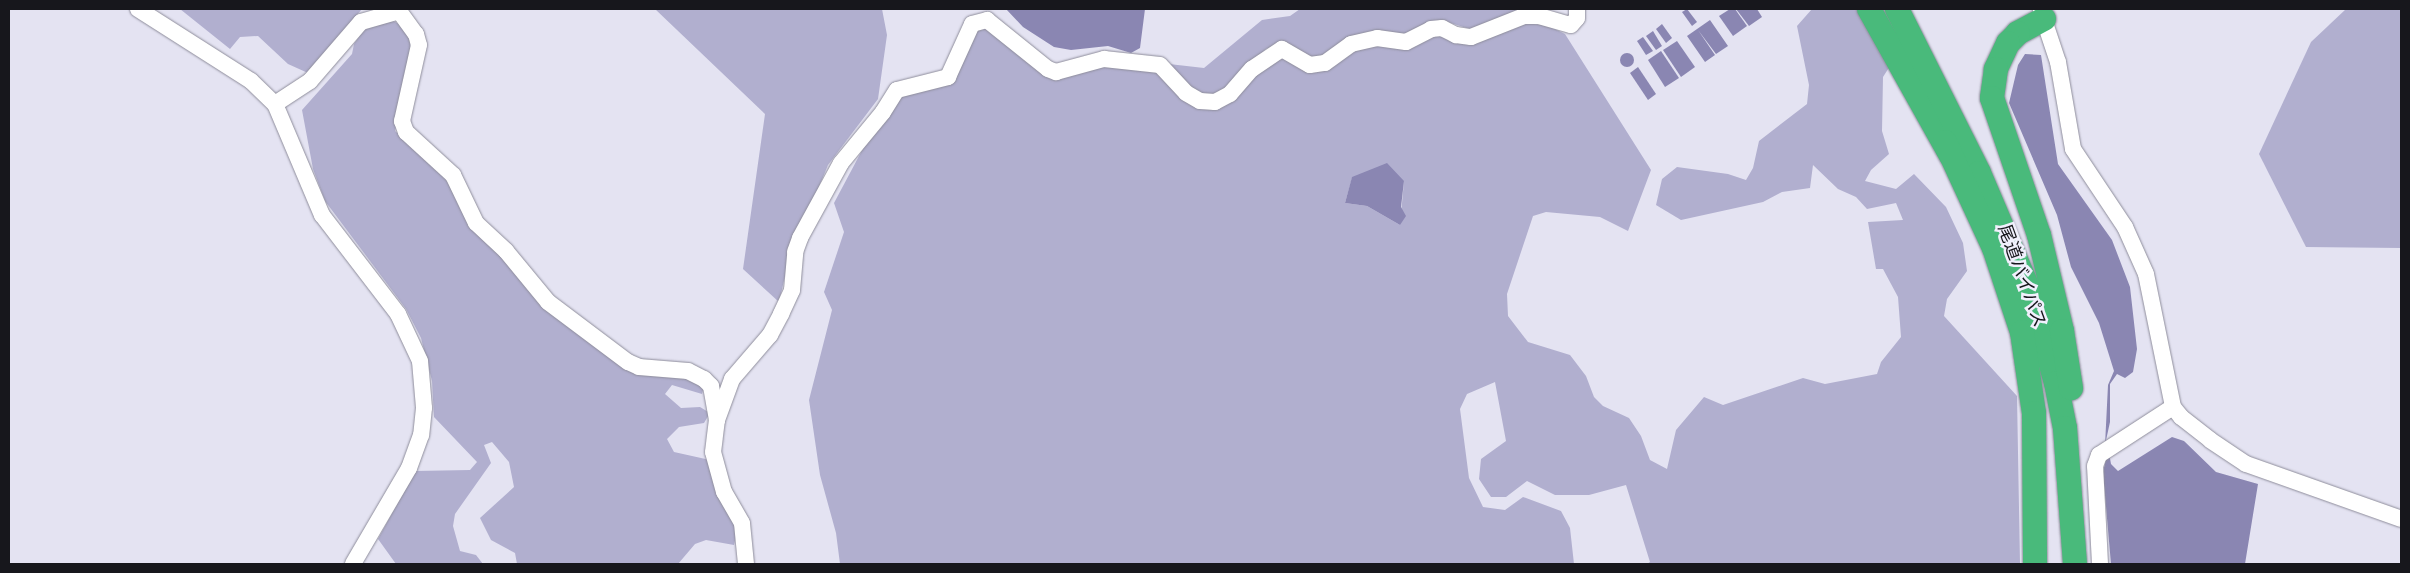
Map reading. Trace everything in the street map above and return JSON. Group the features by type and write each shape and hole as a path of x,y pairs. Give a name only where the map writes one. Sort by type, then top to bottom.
{"highway":[{"path":"1869,9 1956,164"},
{"name":"尾道バイパス","path":"1880,9 1956,164 1994,248 2011,294 2026,356 2034,413 2035,564"},
{"name":"尾道バイパス","path":"1897,9 2017,257 2056,383 2071,475 2075,564"},
{"path":"1912,9 2028,262 2049,337 2056,383"},
{"path":"2042,14 2008,43 1996,69 1992,98 2039,235 2062,331 2076,433 2080,564"}],"street":[{"path":"138,9 251,81 275,104 322,215 398,314 420,361 424,408 418,443 410,468 353,564"},
{"path":"717,420 732,379 770,336 781,314 792,290 795,252 800,238 842,164 883,112 897,90 948,77 956,67 965,37 972,24 979,20 987,20 1048,69 1056,72 1104,59 1160,66 1186,93 1200,101 1214,102 1230,94 1252,69 1282,48 1310,65 1325,63 1351,44 1377,38 1406,42 1431,29 1442,28 1456,36 1471,37 1524,16 1539,16 1571,25 1577,18 1577,9"},
{"path":"275,104 310,81 361,22 396,10 416,34 419,45 402,121 406,132 453,176 476,223 506,251 548,302 628,362 640,368 688,371 704,379 711,386 717,420 714,460 724,492 742,522 746,564"},
{"path":"2042,14 2058,62 2072,150 2124,227 2146,274 2173,407 2210,440 2246,464 2401,519"},
{"path":"2100,564 2095,466 2099,455 2173,407"}],"shaded area":[{"path":"180,9 362,9 308,73 288,64 258,36 240,37 230,49"},
{"path":"655,9 882,9 887,35 878,99 828,165 789,259 779,302 743,269 765,114"},
{"path":"1006,9 1145,9 1140,48 1131,53 1108,46 1071,50 1054,47 1023,27"},
{"path":"1300,9 1541,9 1473,30 1441,20 1424,24 1410,38 1314,61 1280,43 1266,49 1227,88 1209,98 1191,94 1169,64 1204,68 1262,20 1290,16"},
{"path":"1687,9 1697,22 1692,26 1682,12"},
{"path":"1730,9 1735,9 1747,26 1733,36 1719,16"},
{"path":"1736,9 1757,9 1762,17 1749,26"},
{"path":"1812,9 1862,9 1890,66 1883,77 1882,131 1889,154 1871,170 1865,181 1896,189 1914,174 1946,207 1963,243 1967,271 1947,299 1944,316 2017,396 2020,564 1647,564 1650,562 1626,485 1589,495 1555,495 1527,481 1506,497 1491,497 1479,479 1481,459 1506,441 1495,382 1467,394 1460,409 1469,478 1483,507 1505,510 1523,497 1561,511 1570,528 1574,564 840,564 836,533 820,475 809,400 832,310 824,292 844,232 834,203 867,141 900,95 947,84 970,34 990,25 1053,78 1107,62 1158,69 1197,104 1285,55 1310,68 1350,51 1434,33 1526,23 1549,26 1565,34 1651,170 1628,231 1600,217 1546,212 1533,216 1507,294 1508,316 1528,342 1570,355 1586,376 1594,397 1603,406 1629,418 1641,436 1650,460 1667,469 1676,430 1704,397 1723,405 1803,378 1825,384 1877,374 1881,362 1901,337 1898,297 1883,269 1876,269 1868,222 1903,220 1896,203 1867,209 1856,197 1838,189 1813,165 1810,188 1782,192 1763,202 1681,220 1656,205 1662,179 1677,167 1728,174 1746,180 1753,168 1759,141 1807,104 1809,85 1797,26","holes":["1352,178 1404,181 1400,225 1367,206 1345,203"]},
{"path":"2346,9 2401,9 2401,248 2306,247 2259,154 2311,42"},
{"path":"391,20 405,27 414,49 395,131 450,178 477,229 622,360 705,383 702,394 672,385 665,394 681,408 700,407 710,413 704,423 679,427 667,439 674,452 710,460 738,528 734,545 706,540 695,544 678,564 517,564 515,553 491,540 480,518 514,487 509,462 492,442 484,445 491,463 455,514 453,526 460,551 476,555 483,564 396,564 378,539 415,471 470,470 477,462 434,417 432,381 421,338 406,309 325,201 313,169 302,110 352,54 354,44 366,26"},
{"path":"1710,20 1728,46 1716,54 1698,30 1715,55 1705,62 1687,36"},
{"path":"1662,24 1672,38 1666,43 1656,29"},
{"path":"1653,31 1662,46 1656,50 1646,36"},
{"path":"1643,37 1653,51 1646,55 1637,41"},
{"path":"1677,41 1695,67 1681,77 1663,50"},
{"path":"1661,51 1679,78 1665,87 1648,60"},
{"path":"1624,53 1630,53 1634,60 1630,67 1624,67 1620,63 1620,57"},
{"path":"2025,54 2041,55 2058,164 2112,240 2130,287 2137,349 2133,372 2125,378 2117,374 2110,384 2110,422 2105,445 2108,385 2114,371 2099,323 2071,267 2057,215 2009,103 2018,65"},
{"path":"1638,67 1656,94 1648,100 1630,73"},
{"path":"1387,163 1404,181 1401,207 1406,216 1400,225 1367,206 1345,203 1352,177"},
{"path":"2172,437 2184,441 2216,472 2258,484 2245,564 2111,564 2103,472 2107,455 2109,453 2111,464 2118,471"}]}
